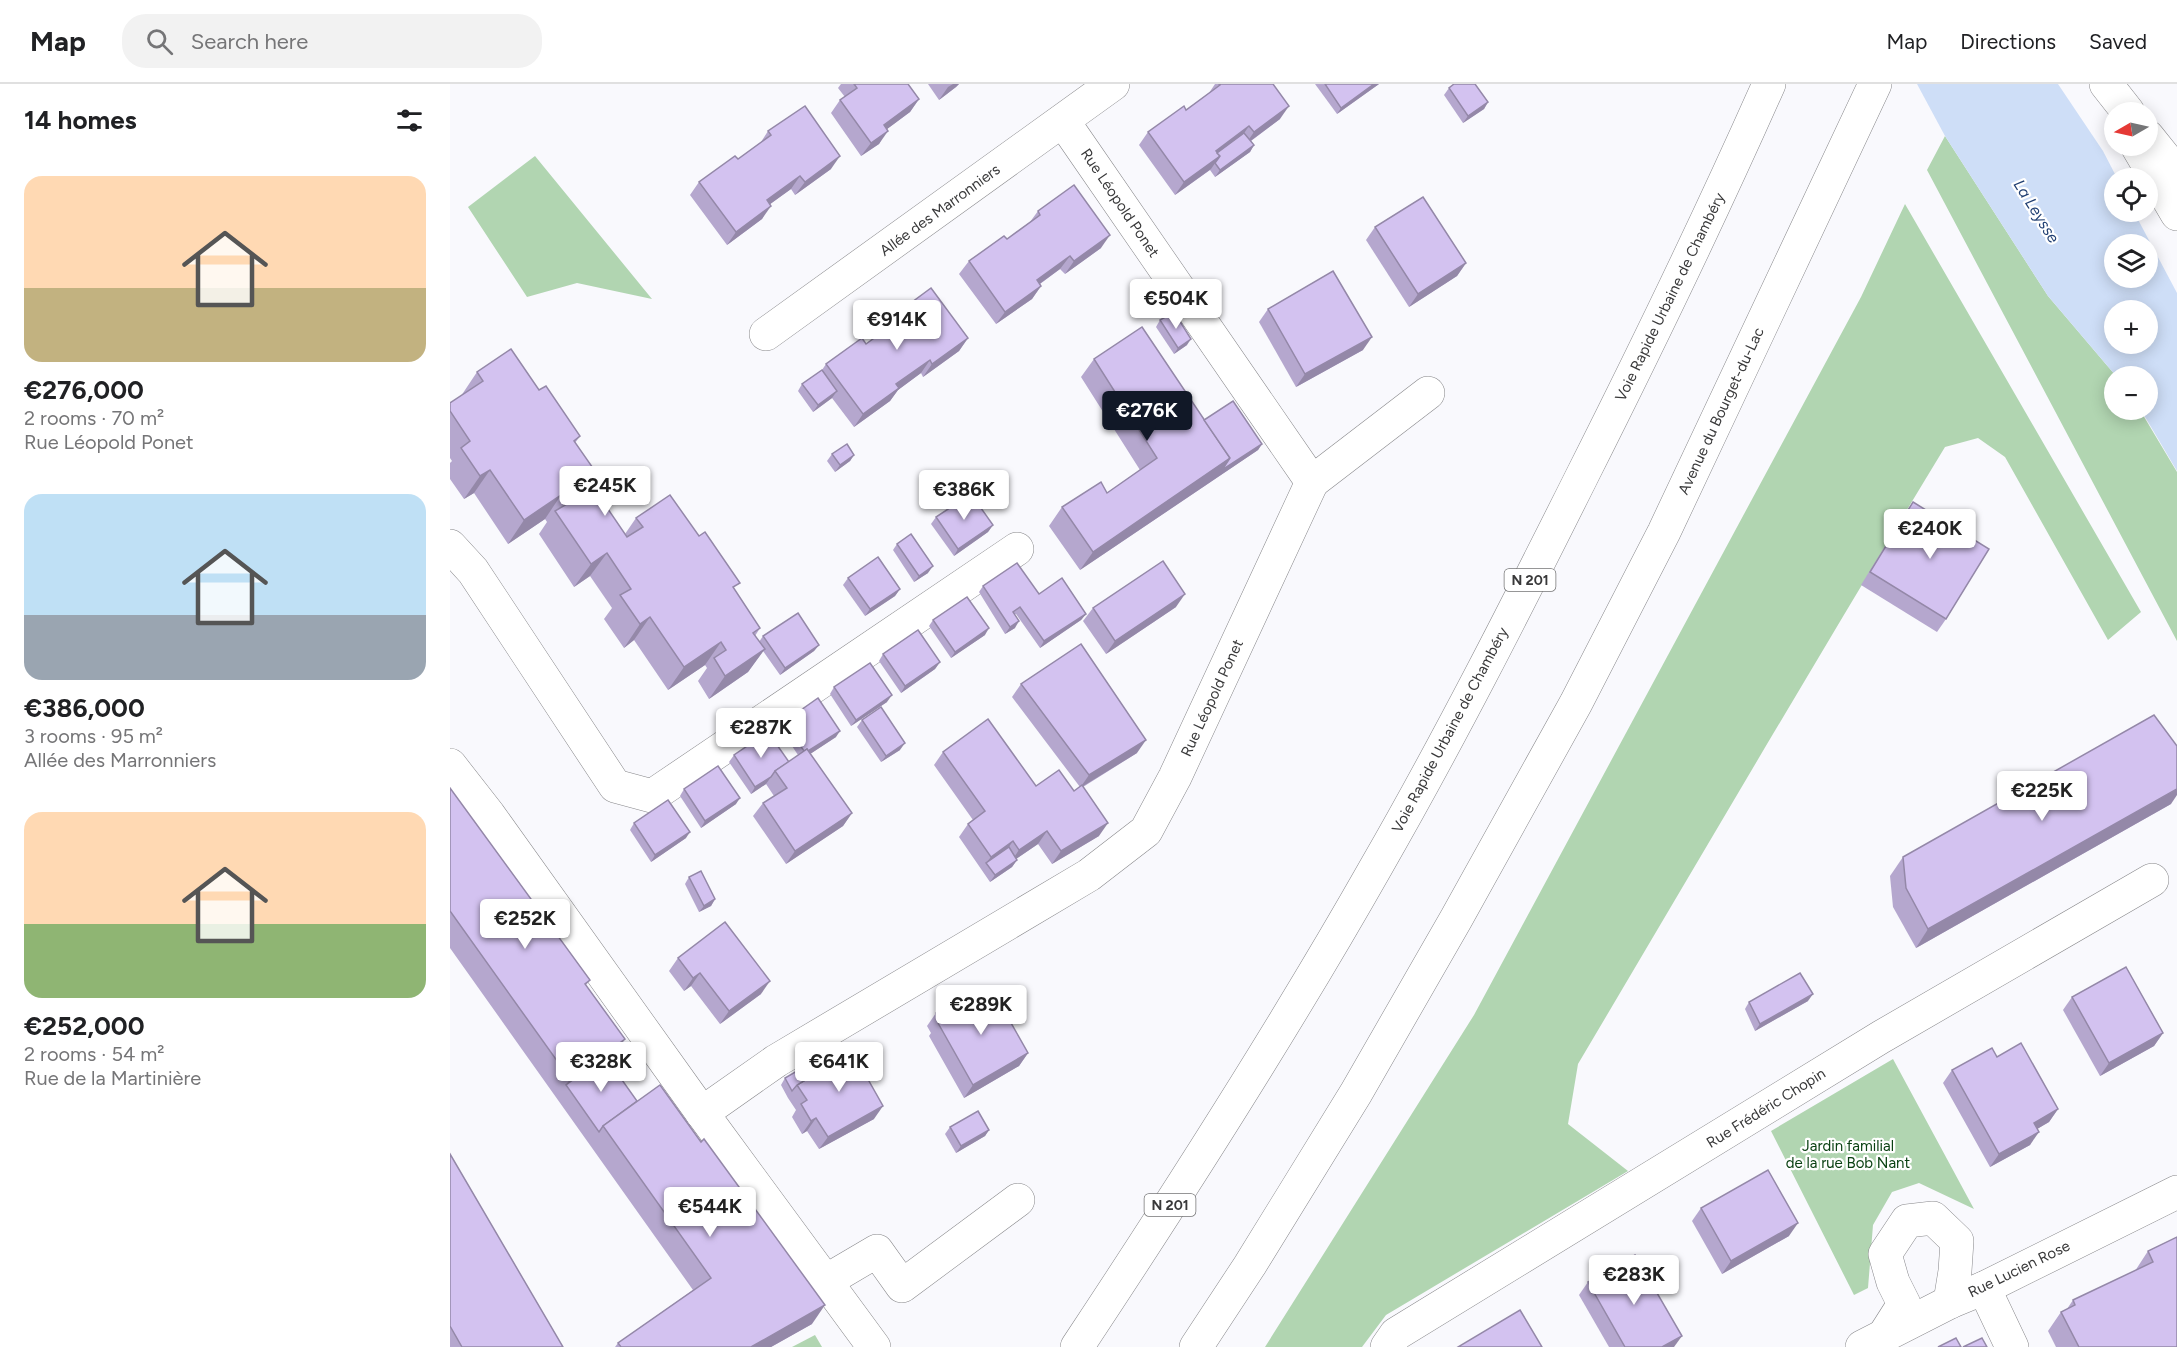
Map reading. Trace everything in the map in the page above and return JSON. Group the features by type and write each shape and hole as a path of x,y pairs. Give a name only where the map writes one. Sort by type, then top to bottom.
{"main road":[{"name":"Allée des Marronniers","path":"766,334 1113,84"},
{"name":"Voie Rapide Urbaine de Chambéry","path":"1077,1347 1262,1061 1377,866 1515,609 1653,334 1722,190 1769,84"},
{"name":"Avenue du Bourget-du-Lac","path":"1196,1347 1250,1266 1367,1073 1576,703 1664,532 1875,84"},
{"path":"2104,84 2113,102"},
{"path":"2104,84 2119,102"},
{"name":"Rue Léopold Ponet","path":"702,1113 776,1060 1089,875 1146,831 1176,777 1312,482 1064,121"},
{"path":"2158,149 2177,173"},
{"path":"2143,156 2177,214"},
{"path":"1312,482 1428,393"},
{"path":"450,546 473,571 615,786 652,796 1017,549"},
{"path":"450,765 489,815 702,1113 874,1347"},
{"name":"Rue Frédéric Chopin","path":"1387,1347 1396,1334 1881,1037 2152,880"},
{"name":"Rue Lucien Rose","path":"1873,1342 2177,1192"},
{"path":"825,1281 877,1251 902,1286 1018,1200"},
{"path":"1873,1342 1904,1304 1893,1282 1885,1254 1907,1221 1933,1218 1957,1241 1950,1302"},
{"path":"1984,1288 2012,1347"}],"green space":[{"path":"1945,136 2048,296 2108,366 2104,366 2104,420 2146,420 2177,472 2177,641 1927,170"},
{"path":"535,156 652,299 577,283 527,297 468,207"},
{"path":"1905,204 2141,612 2108,640 2005,457 1978,438 1945,447 1578,1064 1568,1124 1628,1171 1386,1315 1362,1347 1265,1347 1474,1015 1861,297"},
{"name":"Jardin familial de la rue Bob Nant","path":"1893,1059 1974,1209 1919,1183 1892,1192 1873,1225 1868,1288 1854,1295 1771,1131"},
{"path":"815,1335 822,1347 792,1347"}],"water":[{"name":"La Leysse","path":"1917,84 2058,84 2112,168 2104,168 2104,222 2139,222 2146,234 2104,234 2104,288 2158,288 2158,257 2177,293 2177,471 2147,420 2158,420 2158,366 2108,366 2048,296 1945,136"}],"building":[{"path":"854,84 908,84 919,99 884,125 888,131 871,143 840,100 857,88"},
{"path":"1219,84 1273,84 1289,106 1254,132 1249,126 1216,151 1220,156 1184,182 1148,132 1184,106 1186,110"},
{"path":"1325,84 1374,84 1341,108"},
{"path":"1454,84 1475,84 1488,102 1468,116 1449,88"},
{"path":"805,106 840,156 805,182 800,176 767,200 771,206 736,232 699,182 735,156 738,159 771,135 768,131"},
{"path":"1244,133 1254,145 1220,170 1215,163 1220,156 1217,153"},
{"path":"1074,185 1110,235 1074,261 1070,256 1037,280 1041,286 1005,312 969,261 1004,236 1007,239 1040,215 1038,211"},
{"path":"1423,197 1466,263 1418,294 1375,227"},
{"path":"1333,271 1372,337 1305,374 1268,309"},
{"path":"931,288 968,338 932,364 930,360 896,384 899,388 863,414 826,364 862,338 866,344 900,319 896,314"},
{"path":"1174,312 1191,339 1178,348 1160,320"},
{"path":"1142,327 1230,458 1093,552 1062,507 1101,482 1107,493 1157,458 1094,359"},
{"path":"511,349 539,390 546,386 580,436 574,441 602,481 593,487 627,537 643,527 636,518 670,495 699,536 705,532 740,583 733,587 760,628 753,633 765,649 725,676 714,658 726,650 721,642 684,667 650,617 640,624 620,595 631,589 607,553 591,564 555,511 567,504 561,495 524,520 490,470 480,476 461,448 470,441 450,411 450,403 483,381 477,372"},
{"path":"822,370 837,391 818,405 802,384"},
{"path":"1233,401 1262,444 1222,470 1230,458 1204,420"},
{"path":"847,444 854,455 840,465 832,454"},
{"path":"971,494 993,525 958,549 936,517"},
{"path":"1913,502 1989,549 1946,619 1870,572"},
{"path":"911,534 933,566 919,576 897,544"},
{"path":"878,557 900,589 870,609 848,578"},
{"path":"1163,561 1185,594 1115,641 1093,608"},
{"path":"1017,563 1039,594 1062,578 1086,614 1044,641 1020,607 1013,612 1019,621 1010,627 983,586"},
{"path":"967,597 989,628 955,652 933,620"},
{"path":"798,613 819,645 785,668 763,636"},
{"path":"918,630 940,662 905,686 883,654"},
{"path":"1081,644 1146,740 1089,775 1021,684"},
{"path":"870,663 892,695 856,720 834,687"},
{"path":"818,698 840,731 808,751 807,749 804,751 784,722"},
{"path":"881,707 905,743 886,756 862,720"},
{"path":"2154,715 2177,746 2177,789 1928,929 1906,888 1903,857"},
{"path":"988,719 1036,786 1059,770 1074,791 1082,785 1108,823 1061,851 1047,831 1019,850 1013,841 991,857 968,824 985,811 943,752"},
{"path":"768,732 789,762 755,787 734,755"},
{"path":"807,749 852,813 795,851 763,803 787,788 775,771"},
{"path":"718,766 740,798 705,821 684,789"},
{"path":"450,788 590,980 585,984 625,1039 570,1079 450,911"},
{"path":"668,800 690,832 655,855 634,823"},
{"path":"1009,847 1017,860 995,875 986,863"},
{"path":"701,871 715,899 704,906 689,877"},
{"path":"725,922 770,981 729,1011 700,973 693,978 678,958"},
{"path":"2126,967 2163,1033 2109,1063 2072,997"},
{"path":"1800,973 1813,994 1760,1024 1749,1002"},
{"path":"993,991 1028,1053 973,1085 938,1023 941,1022 936,1013 968,994 972,1003"},
{"path":"2021,1043 2058,1109 2034,1123 2039,1132 1999,1154 1952,1070 1992,1048 1997,1057"},
{"path":"843,1046 848,1053 852,1051 883,1106 828,1137 816,1118 811,1121 801,1104 807,1100 797,1085 831,1064 826,1055"},
{"path":"605,1056 637,1101 603,1126 599,1132 566,1085"},
{"path":"819,1058 825,1068 797,1085 792,1091 785,1078"},
{"path":"660,1085 701,1142 704,1139 825,1305 751,1347 621,1347 618,1343 711,1278 603,1126"},
{"path":"978,1111 989,1130 961,1146 950,1127"},
{"path":"450,1154 563,1347 462,1347 450,1326"},
{"path":"1768,1170 1798,1223 1731,1261 1701,1208"},
{"path":"2177,1237 2177,1347 2079,1347 2061,1312 2075,1305 2073,1300 2153,1262 2148,1251"},
{"path":"1635,1255 1682,1336 1662,1347 1625,1347 1588,1282"},
{"path":"1520,1310 1542,1347 1458,1347"},
{"path":"1956,1338 1961,1347 1938,1347"},
{"path":"1982,1338 1987,1347 1963,1347"}]}
